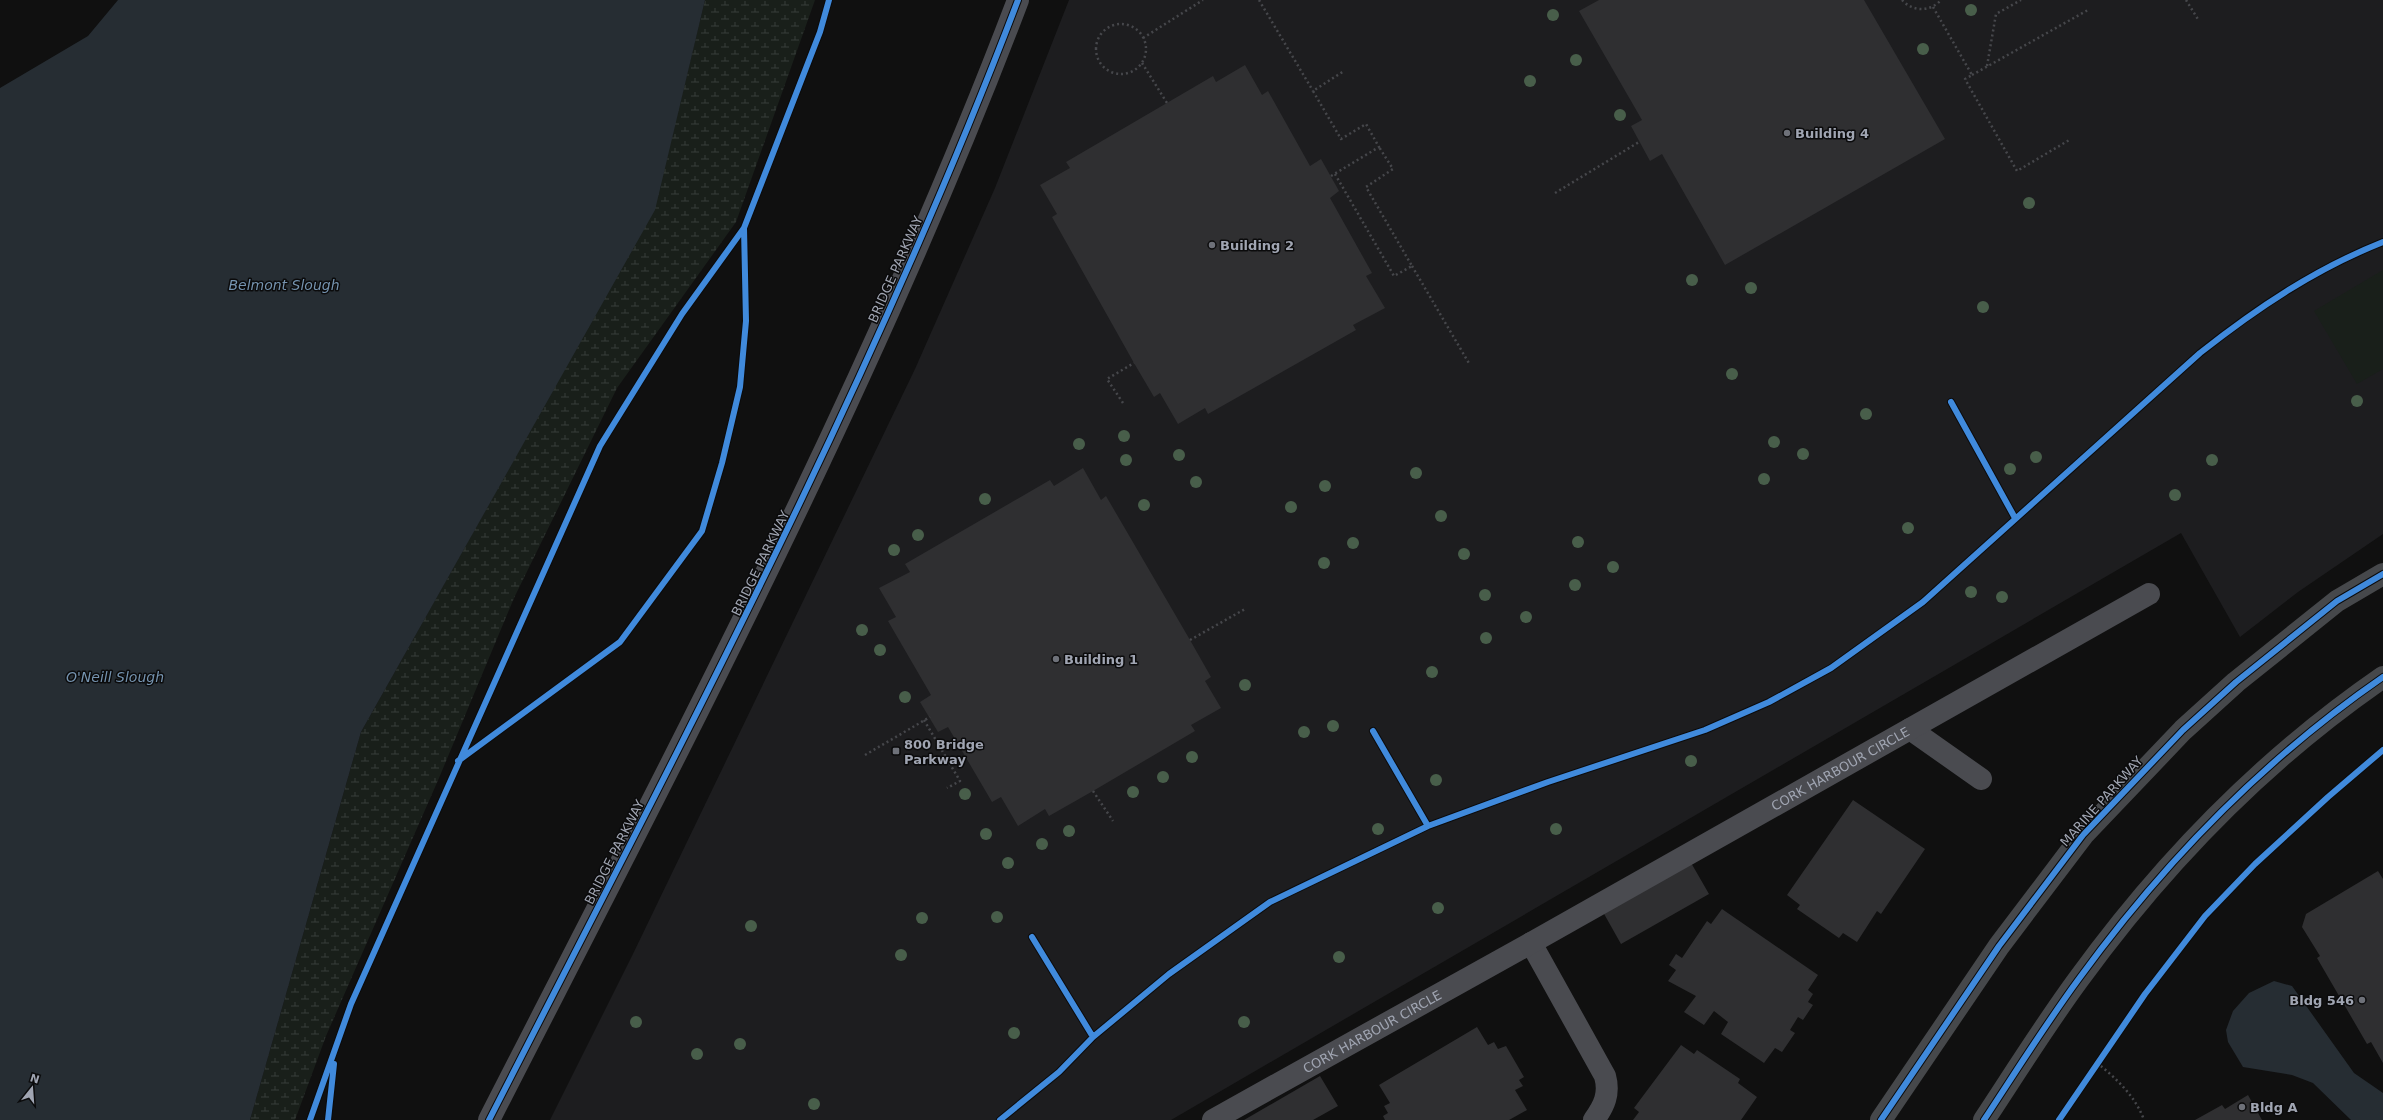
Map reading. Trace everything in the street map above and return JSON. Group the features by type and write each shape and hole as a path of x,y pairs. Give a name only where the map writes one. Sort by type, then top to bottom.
{"main road":[{"name":"MARINE PARKWAY","path":"1881,1120 1999,946 2083,835 2177,736 2236,682 2337,601 2383,574"},
{"path":"1984,1120 2077,981 2141,899 2182,853 2245,787 2316,726 2383,678"}],"street":[{"name":"BRIDGE PARKWAY","path":"489,1120 738,631 826,451 926,226 987,82 1018,0"},
{"name":"CORK HARBOUR CIRCLE","path":"1213,1120 1531,943 2149,594"},
{"path":"1910,729 1982,779"},
{"path":"1531,943 1605,1076 1607,1084 1606,1099 1594,1120"}],"path":[{"path":"1143,38 1203,0"},
{"path":"1259,0 1341,139 1366,124 1379,146 1392,170 1366,187 1470,365"},
{"path":"1902,0 1909,7 1917,9 1932,7 1941,0"},
{"path":"1986,67 1996,14 2021,0"},
{"path":"2186,0 2199,21"},
{"path":"1932,7 1972,75"},
{"path":"2071,139 2017,171 1965,79 2088,10"},
{"path":"1121,24 1137,30 1143,38 1146,52 1142,63 1133,71 1125,73 1109,71 1098,59 1097,43 1106,30 1121,24"},
{"path":"1142,63 1167,103"},
{"path":"1313,91 1344,71"},
{"path":"1555,193 1639,142"},
{"path":"1331,176 1379,146"},
{"path":"1334,174 1394,276 1412,266"},
{"path":"1123,403 1107,379 1134,363"},
{"path":"1190,640 1245,609"},
{"path":"865,755 930,717"},
{"path":"924,720 960,781 947,788"},
{"path":"1093,791 1113,821"},
{"path":"2093,1070 2102,1057"},
{"path":"2097,1063 2110,1073 2131,1096 2144,1120"}],"shaded area":[{"path":"1069,0 2383,0 2383,534 2298,592 2240,637 2181,533 1171,1120 550,1120 632,956 915,369 995,188"}],"green space":[{"path":"705,0 815,0 736,222 617,388 514,598 439,778 326,1036 295,1120 250,1120 361,732 654,210"},
{"path":"2383,270 2383,369 2357,384 2314,311"}],"water":[{"name":"Belmont Slough","path":"118,0 705,0 655,210 361,732 250,1120 0,1120 0,88 88,36"},
{"path":"2274,981 2292,986 2354,1073 2383,1093 2383,1120 2351,1120 2313,1083 2292,1075 2243,1067 2228,1042 2226,1030 2233,1011 2249,993"}],"building":[{"name":"Building 4","path":"1599,0 1864,0 1945,139 1725,265 1662,154 1650,161 1631,126 1642,120 1579,11"},
{"name":"Building 2","path":"1245,65 1262,95 1268,91 1310,166 1321,159 1339,191 1330,198 1372,273 1366,276 1385,308 1353,325 1356,330 1208,414 1205,408 1178,424 1160,393 1154,397 1134,363 1052,217 1057,214 1040,185 1070,168 1066,162 1213,76 1216,82"},
{"name":"Building 1","path":"1083,468 1101,500 1106,496 1190,640 1211,677 1205,681 1221,708 1191,725 1195,731 1093,791 1049,816 1045,809 1018,826 1001,797 992,802 948,727 938,732 920,702 931,695 888,621 896,617 879,588 910,572 905,564 1050,480 1054,486"},
{"path":"1853,800 1925,849 1881,914 1877,911 1857,942 1843,933 1839,938 1797,909 1800,905 1787,895"},
{"path":"1690,861 1709,894 1621,944 1603,912"},
{"name":"Bldg 546","path":"2378,871 2383,879 2383,1063 2371,1042 2367,1044 2317,958 2320,956 2302,927 2306,914"},
{"path":"1722,909 1818,975 1808,990 1813,994 1808,1002 1813,1005 1803,1020 1798,1017 1790,1030 1795,1033 1782,1052 1775,1048 1764,1063 1721,1034 1728,1022 1714,1011 1704,1025 1684,1012 1696,996 1668,981 1676,970 1669,965 1676,954 1682,958 1707,921 1711,924"},
{"path":"1477,1027 1488,1045 1494,1042 1498,1049 1506,1046 1524,1077 1519,1080 1523,1086 1515,1090 1527,1110 1509,1120 1385,1120 1383,1116 1388,1113 1384,1106 1390,1103 1379,1085"},
{"path":"1681,1045 1694,1054 1697,1050 1740,1079 1738,1083 1757,1097 1741,1120 1633,1120 1639,1112 1634,1108"},
{"path":"1320,1076 1338,1106 1313,1120 1244,1120"},
{"name":"Bldg A","path":"2248,1095 2262,1120 2195,1120 2222,1105 2225,1109"}],"cycle path":[{"path":"310,1120 351,1004 600,446 682,314 744,228 820,32 829,0"},
{"path":"489,1120 700,706 836,427 900,287 961,144 1018,0"},
{"path":"458,761 620,642 702,531 722,463 740,387 746,321 744,228"},
{"path":"1000,1120 1059,1072 1093,1037 1169,974 1270,902 1428,826 1548,782 1705,730 1769,702 1831,668 1923,602 2200,353 2221,336 2265,305 2310,277 2334,264 2383,242"},
{"path":"1951,402 2015,518"},
{"path":"1881,1120 1999,946 2083,835 2183,730 2236,682 2337,601 2383,574"},
{"path":"1984,1120 2078,980 2111,937 2180,854 2218,815 2297,742 2383,677"},
{"path":"1373,731 1428,826"},
{"path":"2059,1120 2145,994 2205,916 2255,864 2328,797 2383,750"},
{"path":"1032,937 1093,1037"},
{"path":"328,1120 334,1064"}],"place":[{"name":"Building 4","path":"1787,133"},
{"name":"Building 2","path":"1212,245"},
{"name":"Building 1","path":"1056,659"},
{"name":"800 Bridge Parkway","path":"896,751"},
{"name":"Bldg 546","path":"2362,1000"},
{"name":"Bldg A","path":"2242,1107"}],"water label":[{"name":"O'Neill Slough","path":"115,677"}]}
